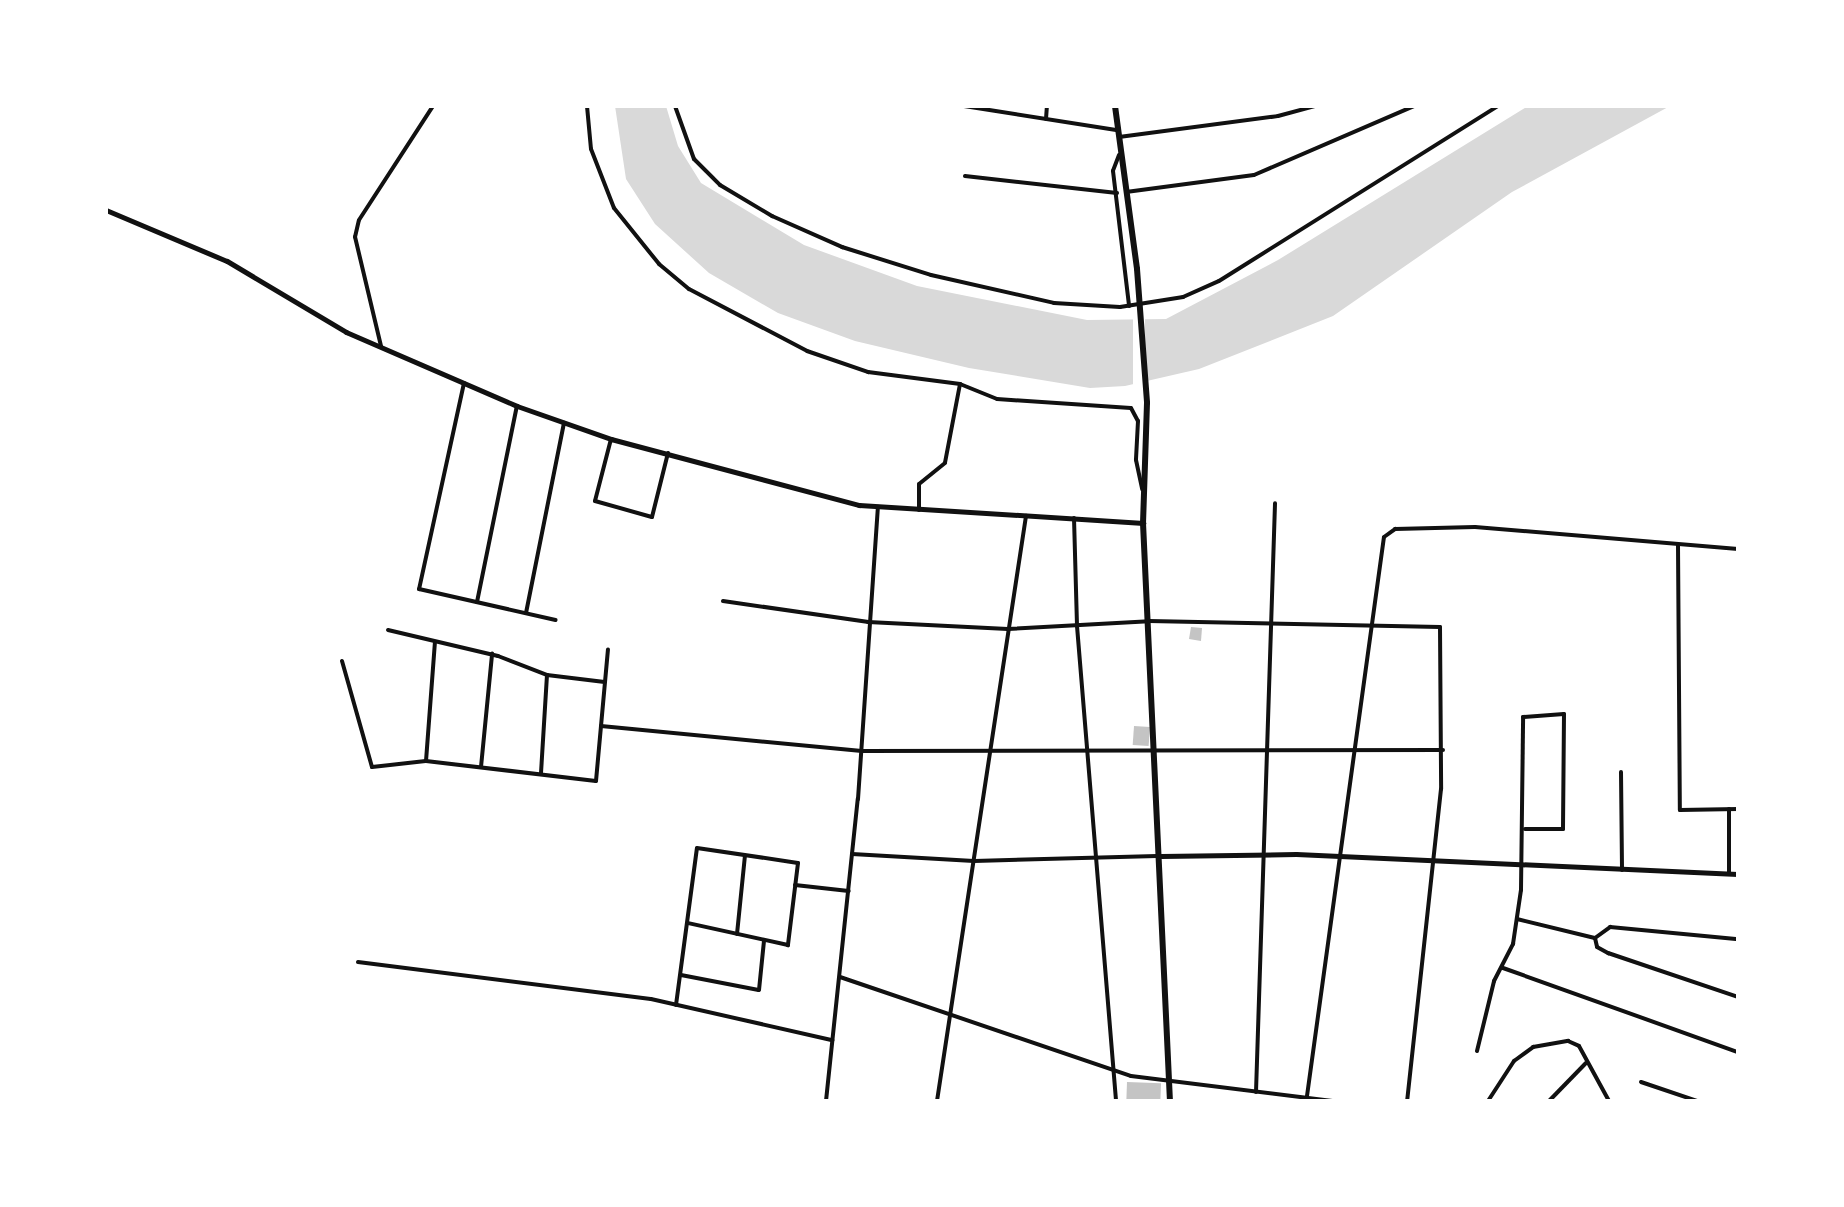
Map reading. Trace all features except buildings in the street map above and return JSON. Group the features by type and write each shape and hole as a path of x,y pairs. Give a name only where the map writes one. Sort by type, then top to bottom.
{"main road":[{"path":"1115,106 1119,155 1132,226 1147,403 1143,523 1161,856 1170,1101"}],"street":[{"path":"381,347 355,237 359,220 433,106"},
{"path":"587,106 591,149 614,208 659,264 689,289 758,329 868,372 960,384 997,399 1131,408 1138,421 1136,460 1143,492"},
{"path":"675,106 694,159 720,185 786,222 931,275 1054,303 1129,306 1183,297 1219,281 1498,106"},
{"path":"964,106 1116,133 1278,116 1315,106"},
{"path":"1046,119 1047,106"},
{"path":"1126,192 1254,175 1414,106"},
{"path":"1119,155 1113,171 1129,306"},
{"path":"965,176 1117,193"},
{"path":"106,210 210,252 346,332 517,406 611,439 818,496 878,507 1143,523"},
{"path":"464,383 419,589 556,620"},
{"path":"919,510 919,484 945,463 960,384"},
{"path":"477,602 517,406"},
{"path":"526,613 564,423"},
{"path":"611,439 595,501 652,517 668,453"},
{"path":"1256,1092 1267,854 1275,503"},
{"path":"826,1101 862,751 868,622 878,507"},
{"path":"937,1101 1026,516"},
{"path":"1074,518 1077,626 1116,1101"},
{"path":"1307,1096 1337,857 1384,537 1395,529 1475,527 1738,549"},
{"path":"1678,545 1680,810 1738,809"},
{"path":"723,601 868,622 1008,629 1149,621 1440,627 1443,750 1435,863 1407,1101"},
{"path":"388,630 492,654 547,675 605,682"},
{"path":"426,761 435,642"},
{"path":"342,661 372,767 426,761 596,781 608,650"},
{"path":"481,767 492,654"},
{"path":"541,774 547,675"},
{"path":"1477,1051 1502,968 1513,944 1517,919 1525,829 1523,717 1564,714 1563,829 1525,829"},
{"path":"601,726 862,751 1443,750"},
{"path":"1621,772 1622,870"},
{"path":"1729,809 1729,873"},
{"path":"676,1005 697,848 798,863 788,945 688,923"},
{"path":"852,854 974,861 1267,854 1738,874"},
{"path":"737,934 745,855"},
{"path":"795,885 849,891"},
{"path":"1517,919 1595,938 1610,927 1738,939"},
{"path":"1595,938 1597,947 1608,953 1738,997"},
{"path":"681,975 759,990 764,941"},
{"path":"358,962 676,1005 833,1040"},
{"path":"1502,968 1738,1052"},
{"path":"840,977 950,1011 1115,1069 1169,1081 1332,1101"},
{"path":"1488,1101 1514,1061 1540,1043 1568,1041 1579,1046 1609,1101"},
{"path":"1549,1101 1587,1063"},
{"path":"1641,1082 1697,1101"}],"shaded area":[{"path":"615,106 666,106 678,146 701,183 804,245 917,286 1087,320 1166,319 1278,260 1528,106 1670,106 1512,192 1333,316 1199,369 1125,386 1090,388 969,368 855,341 778,313 709,273 655,224 626,179"}],"pier":[{"path":"1133,315 1145,315 1145,387 1133,387"}]}
